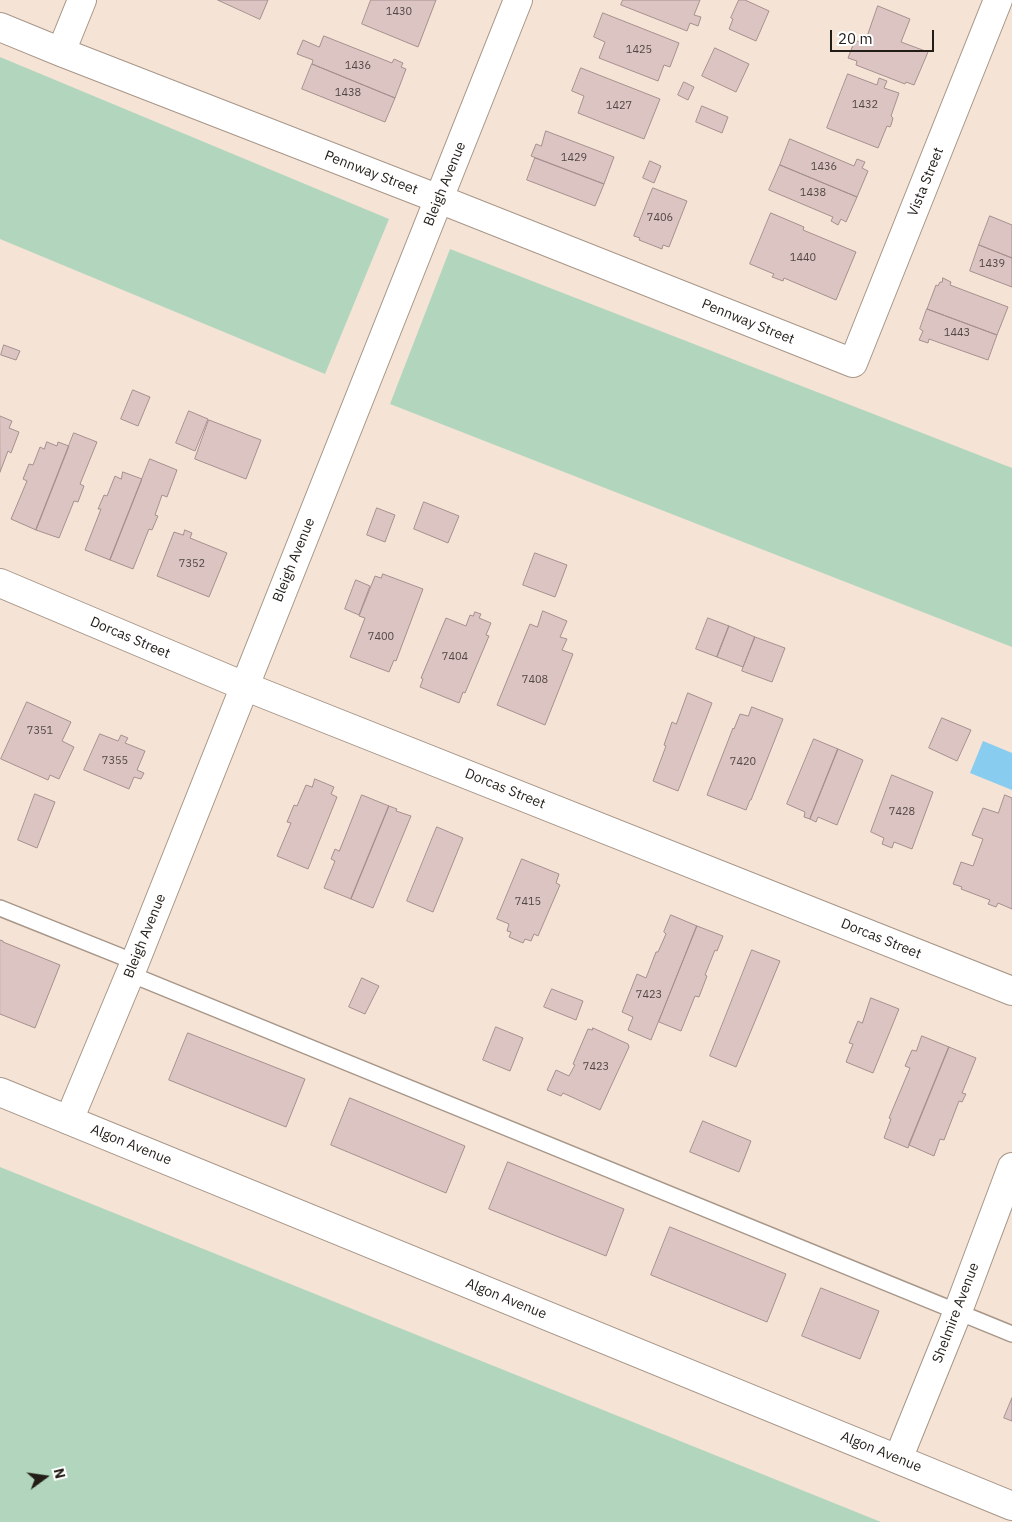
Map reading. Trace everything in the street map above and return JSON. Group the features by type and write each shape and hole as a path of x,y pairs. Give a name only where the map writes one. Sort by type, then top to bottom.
{"street":[{"path":"61,52 82,0"},
{"name":"Bleigh Avenue","path":"69,1120 132,968 518,0"},
{"name":"Vista Street","path":"853,364 998,0"},
{"name":"Pennway Street","path":"0,27 853,364"},
{"name":"Dorcas Street","path":"0,584 244,686 1012,991"},
{"name":"Algon Avenue","path":"0,1092 1012,1506"},
{"name":"Shelmire Avenue","path":"898,1459 958,1310 1012,1167"}],"lane":[{"path":"0,908 132,968 1012,1334"}],"green space":[{"path":"0,57 389,219 325,374 0,239"},
{"path":"450,249 1012,468 1012,647 390,404"},
{"path":"0,1167 881,1522 0,1522"}],"water":[{"path":"983,741 1012,753 1012,790 970,773"}],"building":[{"path":"218,0 268,0 260,19"},
{"path":"371,0 436,0 418,47 362,24"},
{"path":"623,0 700,0 694,15 701,17 698,26 690,23 687,31 621,5"},
{"path":"739,0 745,0 769,11 756,41 729,29 733,19 731,18"},
{"path":"878,6 910,19 901,42 928,52 914,85 906,82 905,84 856,65 857,61 848,58 855,40 864,44"},
{"path":"603,13 679,43 670,67 664,65 658,81 599,58 605,42 594,37"},
{"path":"324,36 392,63 394,59 403,63 401,67 406,69 395,98 312,64 313,60 297,54 303,40 319,47"},
{"path":"715,48 749,64 736,92 702,76"},
{"path":"312,64 395,98 385,122 302,89"},
{"path":"581,68 660,99 644,139 578,113 584,96 572,91"},
{"path":"848,74 877,85 879,78 887,81 884,88 899,93 891,116 893,118 891,125 890,127 887,126 878,148 827,128"},
{"path":"684,82 694,87 688,100 678,95"},
{"path":"702,106 728,117 722,133 696,122"},
{"path":"546,131 614,157 604,184 531,156 536,144 541,146"},
{"path":"790,139 854,166 857,159 865,162 862,168 868,171 857,197 780,165"},
{"path":"535,158 604,184 595,206 527,180"},
{"path":"650,161 661,166 654,183 643,178"},
{"path":"780,165 857,197 846,222 841,219 838,225 831,221 833,217 769,190"},
{"path":"653,188 687,201 669,247 663,245 662,249 639,240 640,238 634,236"},
{"path":"771,213 804,227 803,230 856,252 836,300 784,278 783,281 772,277 774,274 750,264"},
{"path":"990,216 1012,225 1012,258 979,245"},
{"path":"979,245 1012,258 1012,287 970,271"},
{"path":"943,278 951,282 950,285 1008,307 997,335 927,309 936,285 938,286 942,282"},
{"path":"927,309 997,335 988,360 929,339 928,343 919,340 923,331 920,329"},
{"path":"4,345 20,351 16,360 1,355"},
{"path":"133,390 150,397 138,426 121,419"},
{"path":"189,411 208,419 195,451 176,443"},
{"path":"0,416 12,421 9,428 19,432 11,453 8,451 0,472"},
{"path":"209,420 261,440 246,479 195,459"},
{"path":"74,433 97,442 80,484 84,486 78,502 74,501 59,538 36,530"},
{"path":"47,442 57,446 58,442 69,446 36,530 11,519 27,481 23,479 29,464 33,465 40,447 44,449"},
{"path":"150,459 177,470 167,497 162,495 155,515 158,516 152,530 149,529 133,569 110,560"},
{"path":"123,472 142,479 110,560 85,550 101,509 98,509 104,495 107,496 115,476 121,479"},
{"path":"424,502 459,516 448,543 414,529"},
{"path":"377,508 395,515 385,542 367,535"},
{"path":"185,530 192,533 190,538 227,553 209,597 157,576 174,532 183,535"},
{"path":"535,553 567,565 555,597 523,585"},
{"path":"383,574 423,589 396,661 394,660 389,672 350,657 365,618 359,616 375,576 381,578"},
{"path":"356,580 370,586 359,615 345,609"},
{"path":"543,611 567,621 560,637 567,639 562,650 573,654 545,725 497,705 530,624 537,627"},
{"path":"475,612 481,614 479,618 491,623 486,635 489,636 459,703 420,687 423,679 421,678 446,618 466,626 470,615 473,616"},
{"path":"708,618 729,626 717,657 696,649"},
{"path":"729,626 755,637 743,667 717,657"},
{"path":"755,637 785,648 772,682 742,671"},
{"path":"688,693 712,703 678,791 653,781 666,746 664,745 672,722 676,724"},
{"path":"27,702 71,722 62,741 74,747 59,779 50,775 48,780 1,759"},
{"path":"752,707 783,719 746,810 707,795 740,714 748,716"},
{"path":"942,718 971,730 957,761 929,748"},
{"path":"100,734 118,741 121,735 128,738 125,743 145,751 137,770 144,773 141,779 134,777 129,789 84,770"},
{"path":"814,739 838,749 810,819 804,817 805,812 787,804"},
{"path":"838,749 863,760 837,825 818,817 816,822 810,819"},
{"path":"892,775 933,792 912,849 894,842 892,848 882,844 884,838 871,832"},
{"path":"315,779 334,787 331,794 337,797 308,869 277,856 291,823 287,822 294,805 297,806 306,785 312,787"},
{"path":"35,794 55,802 37,848 18,840"},
{"path":"362,795 389,806 351,899 324,888 335,861 331,859 335,849 339,851"},
{"path":"1005,795 1012,798 1012,909 998,903 996,907 988,904 990,900 953,884 961,862 973,866 983,839 972,835 983,808 998,813"},
{"path":"389,806 397,809 396,811 411,816 373,908 351,899"},
{"path":"437,827 463,838 433,912 407,901"},
{"path":"522,859 559,874 556,883 560,885 538,936 534,934 531,941 525,939 523,943 509,937 511,932 507,931 509,924 497,919"},
{"path":"671,915 697,926 651,1040 628,1030 633,1017 622,1012 637,974 646,978 656,952 658,952 666,934 664,932"},
{"path":"697,926 723,936 705,975 707,976 699,997 695,996 681,1031 659,1022"},
{"path":"0,940 60,965 35,1028 0,1014"},
{"path":"752,950 780,961 736,1067 710,1056"},
{"path":"362,978 379,986 365,1014 349,1007"},
{"path":"552,989 583,1001 576,1020 544,1007"},
{"path":"871,998 899,1009 873,1073 846,1062 853,1044 849,1043 858,1021 862,1023"},
{"path":"496,1027 523,1038 510,1071 483,1060"},
{"path":"593,1028 628,1044 629,1047 600,1110 563,1093 561,1096 547,1090 556,1070 569,1076 588,1029 592,1030"},
{"path":"188,1033 305,1079 286,1127 169,1080"},
{"path":"922,1036 949,1047 908,1148 884,1138 891,1119 889,1118 910,1068 905,1066 912,1050 916,1051"},
{"path":"949,1047 976,1058 962,1093 966,1094 962,1102 959,1101 944,1140 940,1139 934,1156 909,1145"},
{"path":"350,1098 465,1146 446,1193 331,1145"},
{"path":"703,1121 751,1141 739,1172 690,1152"},
{"path":"508,1162 624,1209 606,1256 489,1209"},
{"path":"670,1227 786,1274 767,1322 651,1275"},
{"path":"821,1288 879,1311 860,1359 802,1336"},
{"path":"1012,1398 1012,1421 1004,1418"}]}
